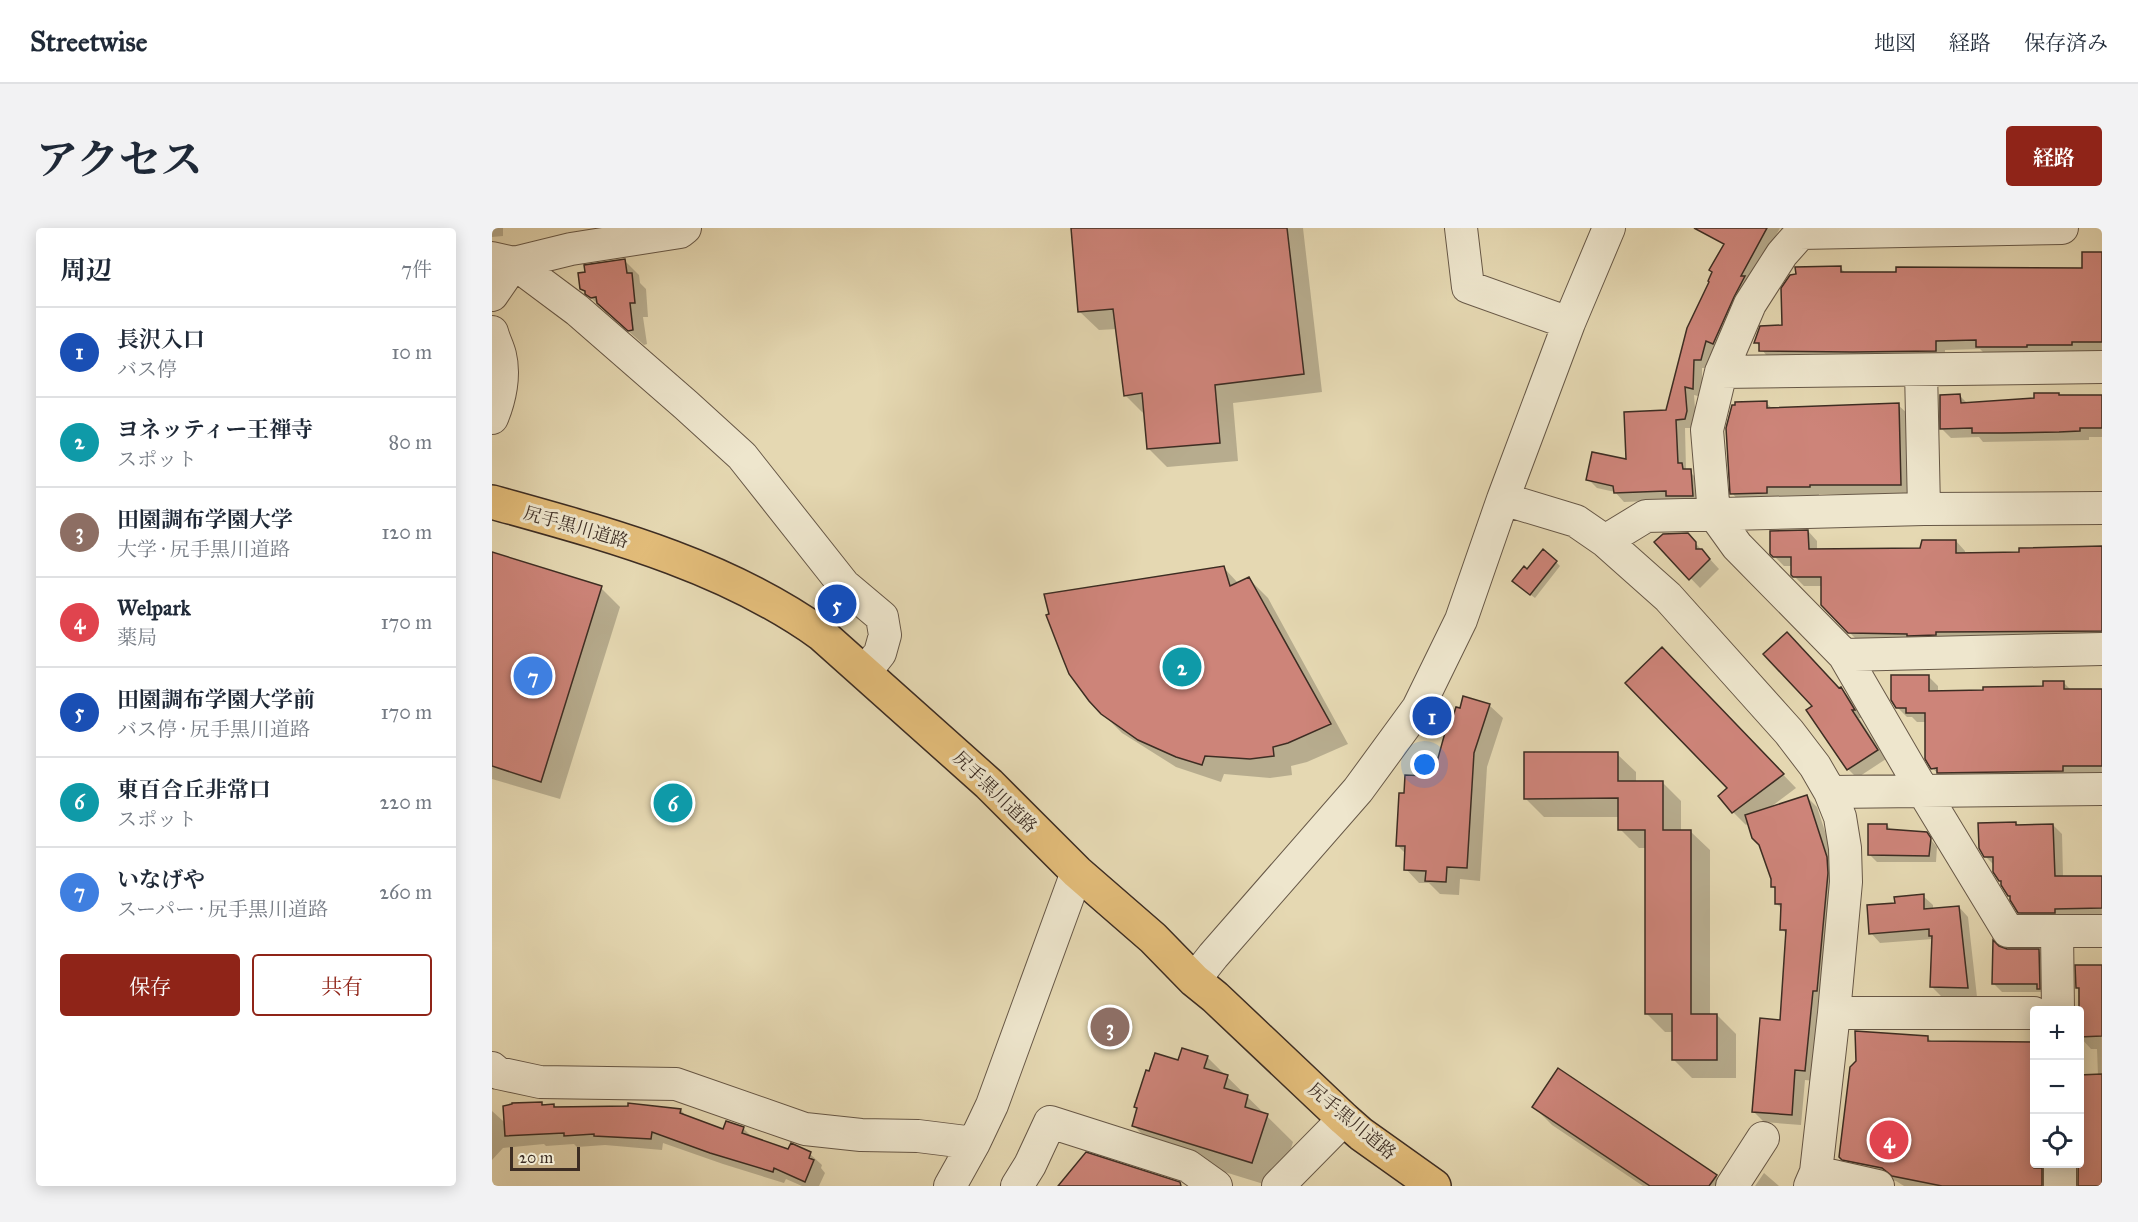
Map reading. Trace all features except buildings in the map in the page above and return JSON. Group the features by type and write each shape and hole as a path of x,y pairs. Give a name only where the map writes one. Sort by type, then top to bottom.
{"main road":[{"name":"尻手黒川道路","path":"492,502 670,555 723,578 790,612 821,634 989,784 1077,872 1153,938 1194,980 1215,997 1344,1119 1361,1134 1434,1186"}],"street":[{"path":"503,260 571,249 641,233 680,232 685,228"},
{"path":"1461,228 1468,287 1569,323"},
{"path":"1194,980 1358,790 1418,708 1461,620 1503,499 1569,323 1609,228"},
{"path":"2062,228 1802,230 1782,254 1750,304 1721,372 1707,430 1714,514 1737,546 1844,655 2008,931 2102,931"},
{"path":"492,295 503,260"},
{"path":"503,260 577,310 742,456 844,585 882,617 885,635 880,653 865,672"},
{"path":"492,332 500,353 503,371 492,418"},
{"path":"1721,372 2102,367"},
{"path":"1921,370 1923,509"},
{"path":"1503,499 1576,521 1605,541 1668,597 1789,732 1815,766 1830,792 1840,817 1845,848 1846,882 1834,1013 1813,1179 1878,1186"},
{"path":"1605,541 1646,516 1923,509 2102,508"},
{"path":"1844,655 2102,649"},
{"path":"1830,792 2102,789"},
{"path":"950,1186 992,1106 1077,872"},
{"path":"2057,931 2058,1006"},
{"path":"1834,1013 2030,1013"},
{"path":"492,1068 498,1073 540,1082 676,1084 805,1129 861,1135 918,1136 974,1143"},
{"path":"1278,1186 1344,1119"},
{"path":"1017,1186 1030,1165 1050,1122 1183,1176 1216,1186"},
{"path":"1732,1186 1763,1138"},
{"path":"2060,1168 2060,1186"}],"place":[{"name":"田園調布学園大学前","path":"837,604"},
{"name":"ヨネッティー王禅寺","path":"1182,667"},
{"name":"いなげや","path":"533,676"},
{"name":"長沢入口","path":"1432,716"},
{"name":"東百合丘非常口","path":"673,803"},
{"name":"田園調布学園大学","path":"1110,1027"},
{"name":"Welpark","path":"1889,1140"}]}
